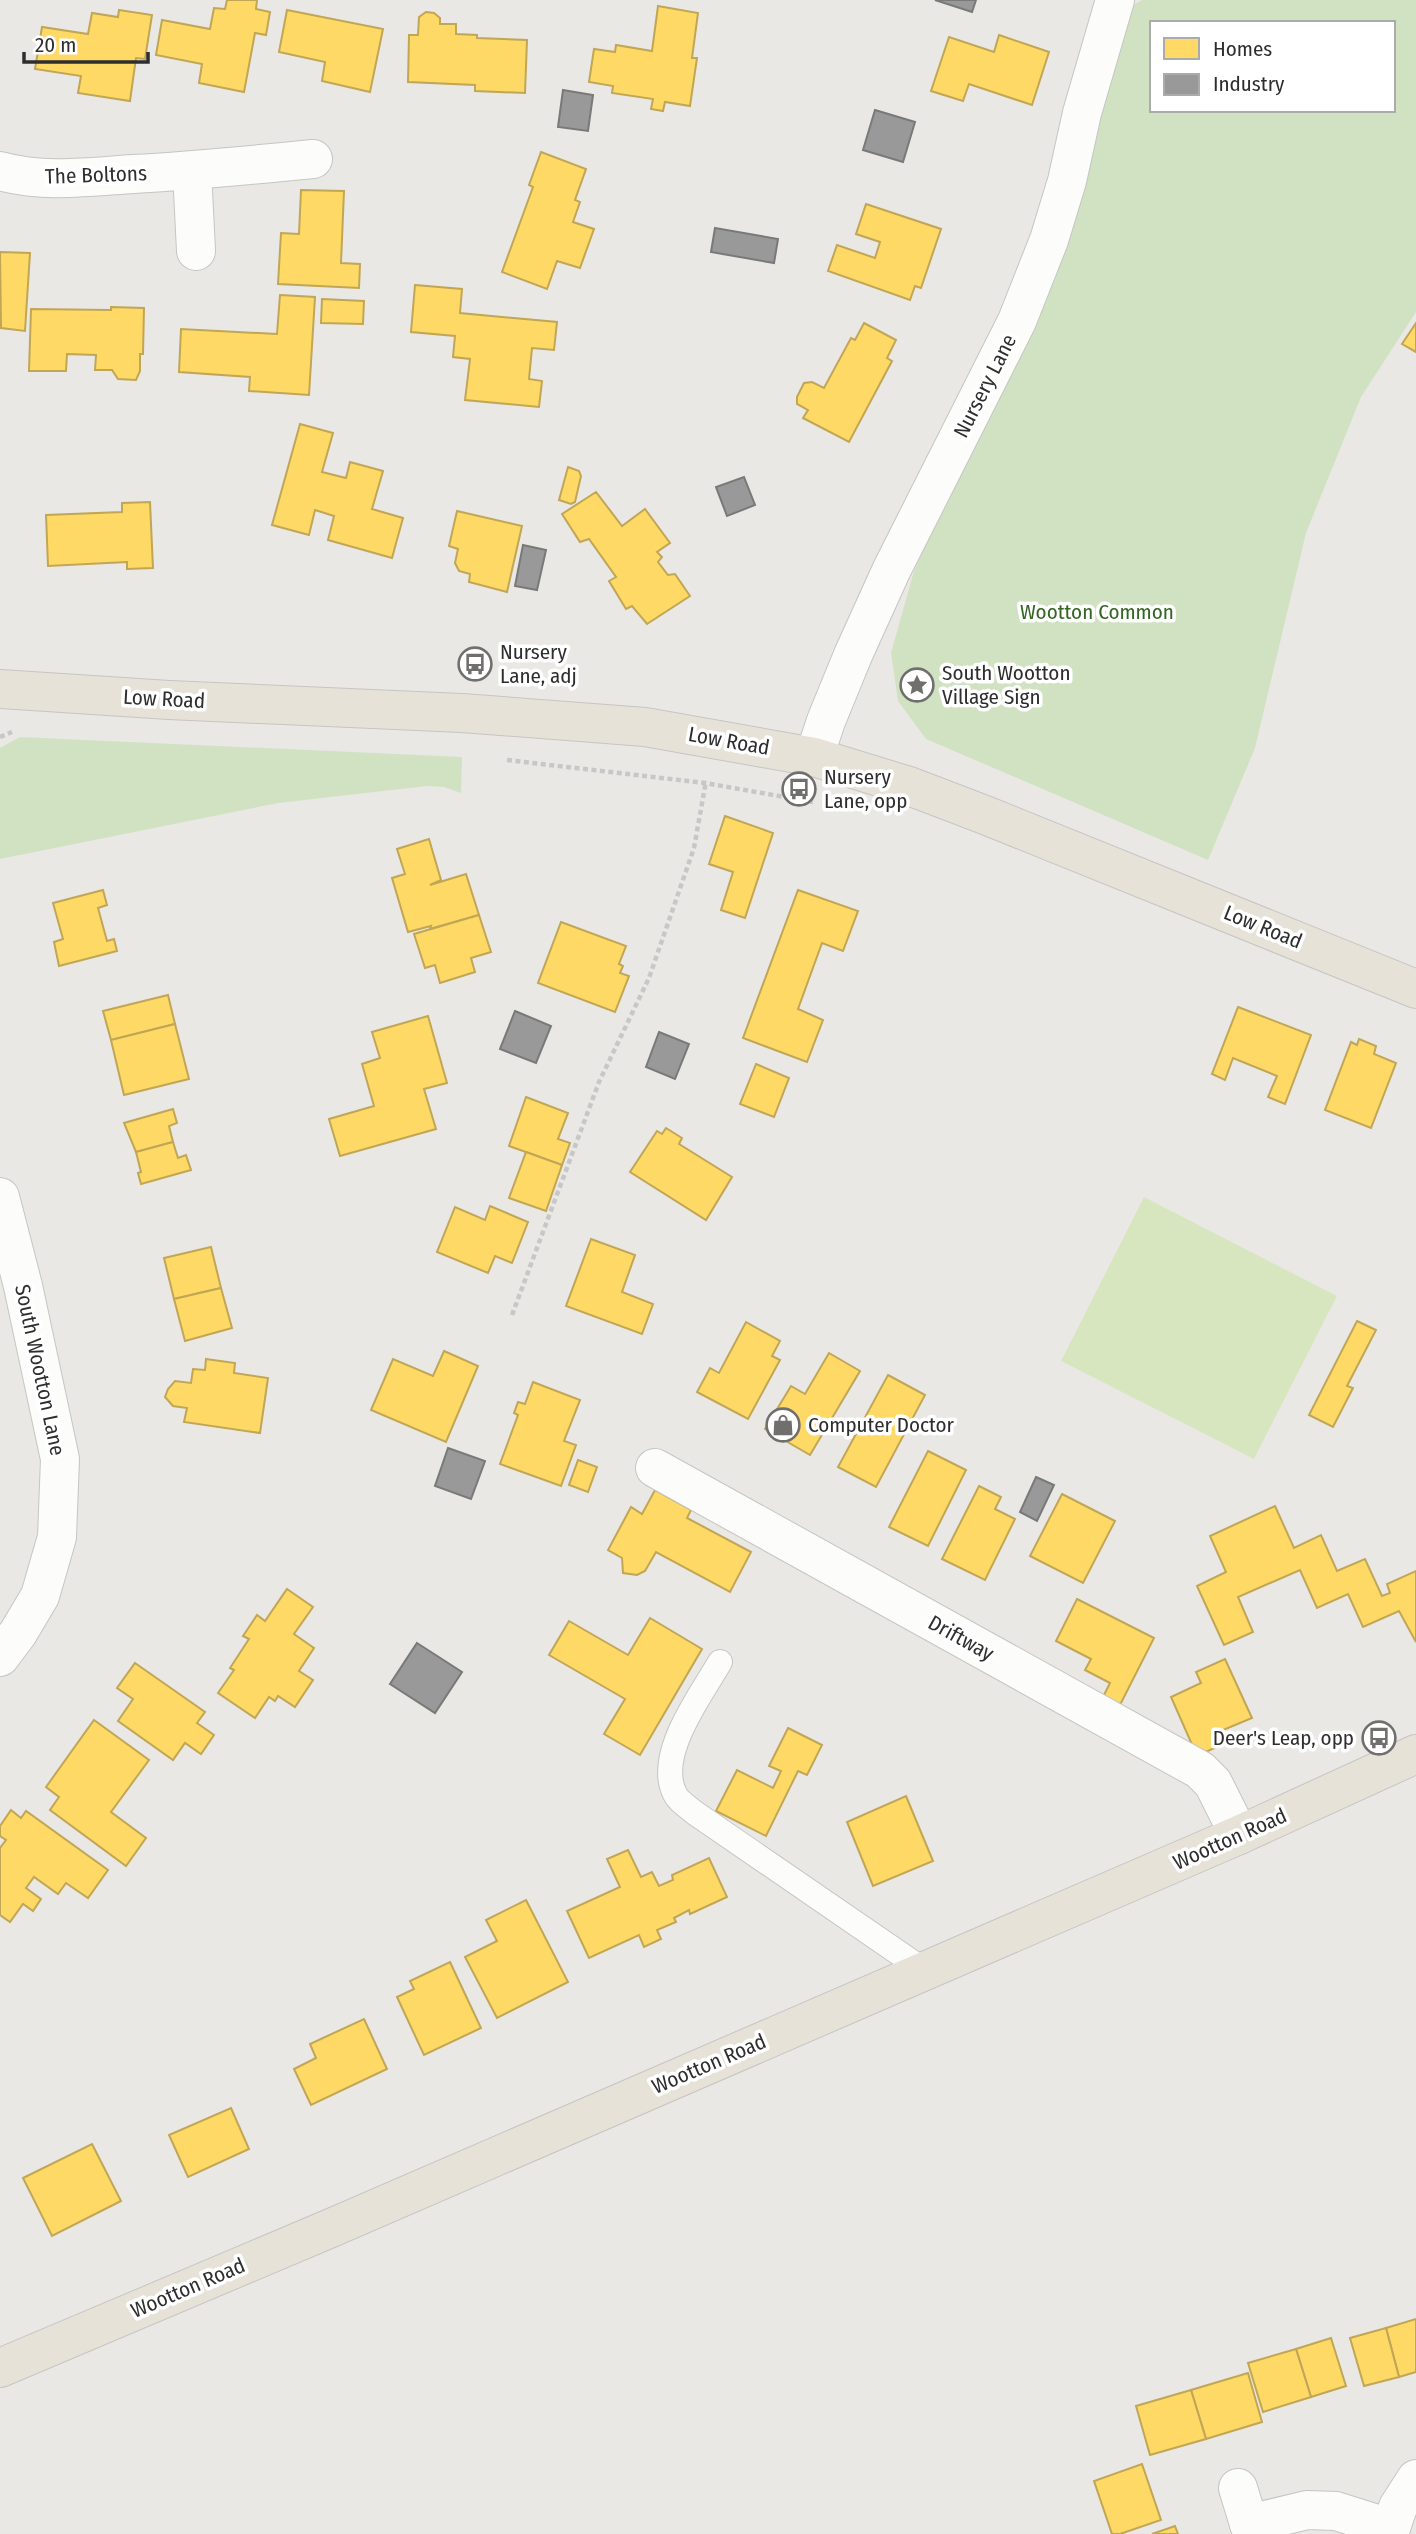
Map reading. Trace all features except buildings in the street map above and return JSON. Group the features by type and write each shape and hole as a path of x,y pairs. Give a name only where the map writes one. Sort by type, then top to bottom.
{"main road":[{"name":"Low Road","path":"0,689 169,700 475,714 645,727 814,757 909,786 985,815 1416,989"},
{"name":"Wootton Road","path":"0,2368 331,2228 1239,1835 1416,1754"}],"street":[{"name":"Nursery Lane","path":"814,757 848,666 891,571 1017,321 1049,240 1115,0"},
{"name":"The Boltons","path":"0,170 19,176 67,179 192,171 313,159"},
{"path":"192,171 196,251"},
{"name":"South Wootton Lane","path":"0,1197 5,1236 23,1286 60,1460 57,1536 40,1595 18,1633 0,1657"},
{"name":"Driftway","path":"655,1468 1200,1770 1213,1783 1239,1835"},
{"path":"1238,2488 1251,2529 1307,2510 1336,2511 1390,2531 1398,2507 1416,2479"}],"lane":[{"path":"720,1662 674,1748 669,1764 676,1796 695,1813 925,1971"}],"path":[{"path":"0,737 13,732"},
{"path":"512,1315 599,1082 649,978 694,848 713,738"},
{"path":"505,760 705,783 822,804"}],"green space":[{"name":"Wootton Common","path":"1142,0 1416,0 1416,312 1361,397 1306,533 1255,748 1208,860 926,739 898,701 891,653 914,571 1041,289 1120,13"},
{"path":"20,737 462,757 461,793 444,787 427,786 278,803 0,859 0,748"},
{"path":"1144,1197 1337,1296 1254,1459 1061,1361"}],"place":[{"name":"Nursery Lane, adj","path":"475,664"},
{"name":"South Wootton Village Sign","path":"917,685"},
{"name":"Nursery Lane, opp","path":"799,789"},
{"name":"Computer Doctor","path":"783,1425"},
{"name":"Deer's Leap, opp","path":"1379,1738"}]}
